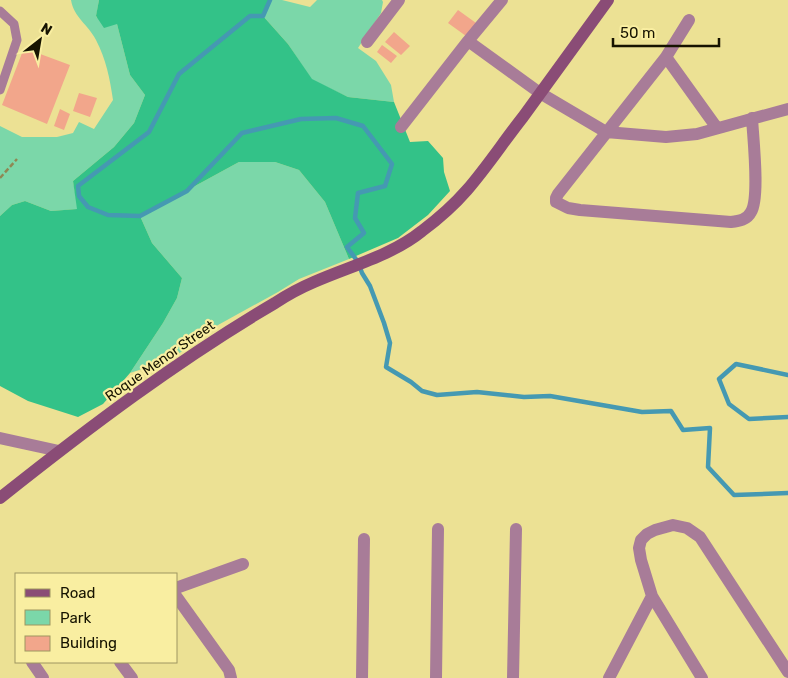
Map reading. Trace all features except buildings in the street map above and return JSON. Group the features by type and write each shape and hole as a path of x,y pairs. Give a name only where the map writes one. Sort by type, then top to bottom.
{"street":[{"path":"367,42 399,0"},
{"path":"401,127 502,0"},
{"name":"Roque Menor Street","path":"0,498 59,451 165,373 210,343 312,282 374,258 407,242 422,232 460,197 484,168 608,0"},
{"path":"689,20 666,57 558,194 556,202 568,208 580,210 731,222 739,221 751,213 756,192 752,118"},
{"path":"468,41 540,93 606,132 666,137 698,134 788,109"},
{"path":"666,57 717,128"},
{"path":"0,438 59,451"},
{"path":"702,678 652,596 641,560 639,548 641,540 655,530 673,525 687,528 700,537 788,672"},
{"path":"436,678 438,529"},
{"path":"513,678 516,530"},
{"path":"362,678 364,539"},
{"path":"178,587 243,564"},
{"path":"610,677 652,596"},
{"path":"178,599 230,670 231,678"},
{"path":"33,663 43,678"},
{"path":"121,663 132,678"}],"lane":[{"path":"0,11 14,24 17,40 0,90"}],"path":[{"path":"0,178 17,159"}],"green space":[{"path":"71,0 99,0 96,17 117,24 130,75 145,95 134,123 114,147 73,181 78,209 51,211 25,201 12,205 0,216 0,126 22,137 57,137 73,133 79,122 94,129 113,100 102,54 93,34 75,12"},
{"path":"99,0 270,0 263,16 288,44 312,79 348,97 394,102 410,142 428,141 443,158 444,172 450,191 428,215 398,238 349,259 325,202 299,170 275,162 239,162 140,216 152,243 182,278 177,298 130,373 103,404 78,417 28,401 0,386 0,216 12,205 25,201 51,211 77,209 73,181 114,147 134,123 145,95 130,75 117,24 104,28 96,16"},
{"path":"270,0 282,0 310,7 317,0 382,0 381,13 358,48 376,61 391,85 394,102 348,97 312,80 288,44 263,16"},
{"path":"239,162 275,162 299,170 325,202 349,259 299,279 209,330 172,359 130,373 177,298 182,278 152,243 140,216"}],"waterway":[{"path":"270,0 263,16 250,16 179,74 149,132 78,186 79,196 88,207 108,215 140,216 187,191 242,133 301,119 336,118 363,126 392,164 385,186 358,193 355,218 364,233 347,247 358,262 370,286 384,323 390,343 386,367 422,391 437,395 477,392 524,397 550,396 642,412 671,411 683,430 710,428 708,467 734,495 788,493"},
{"path":"788,375 736,364 719,379 729,404 749,419 788,417"}]}
